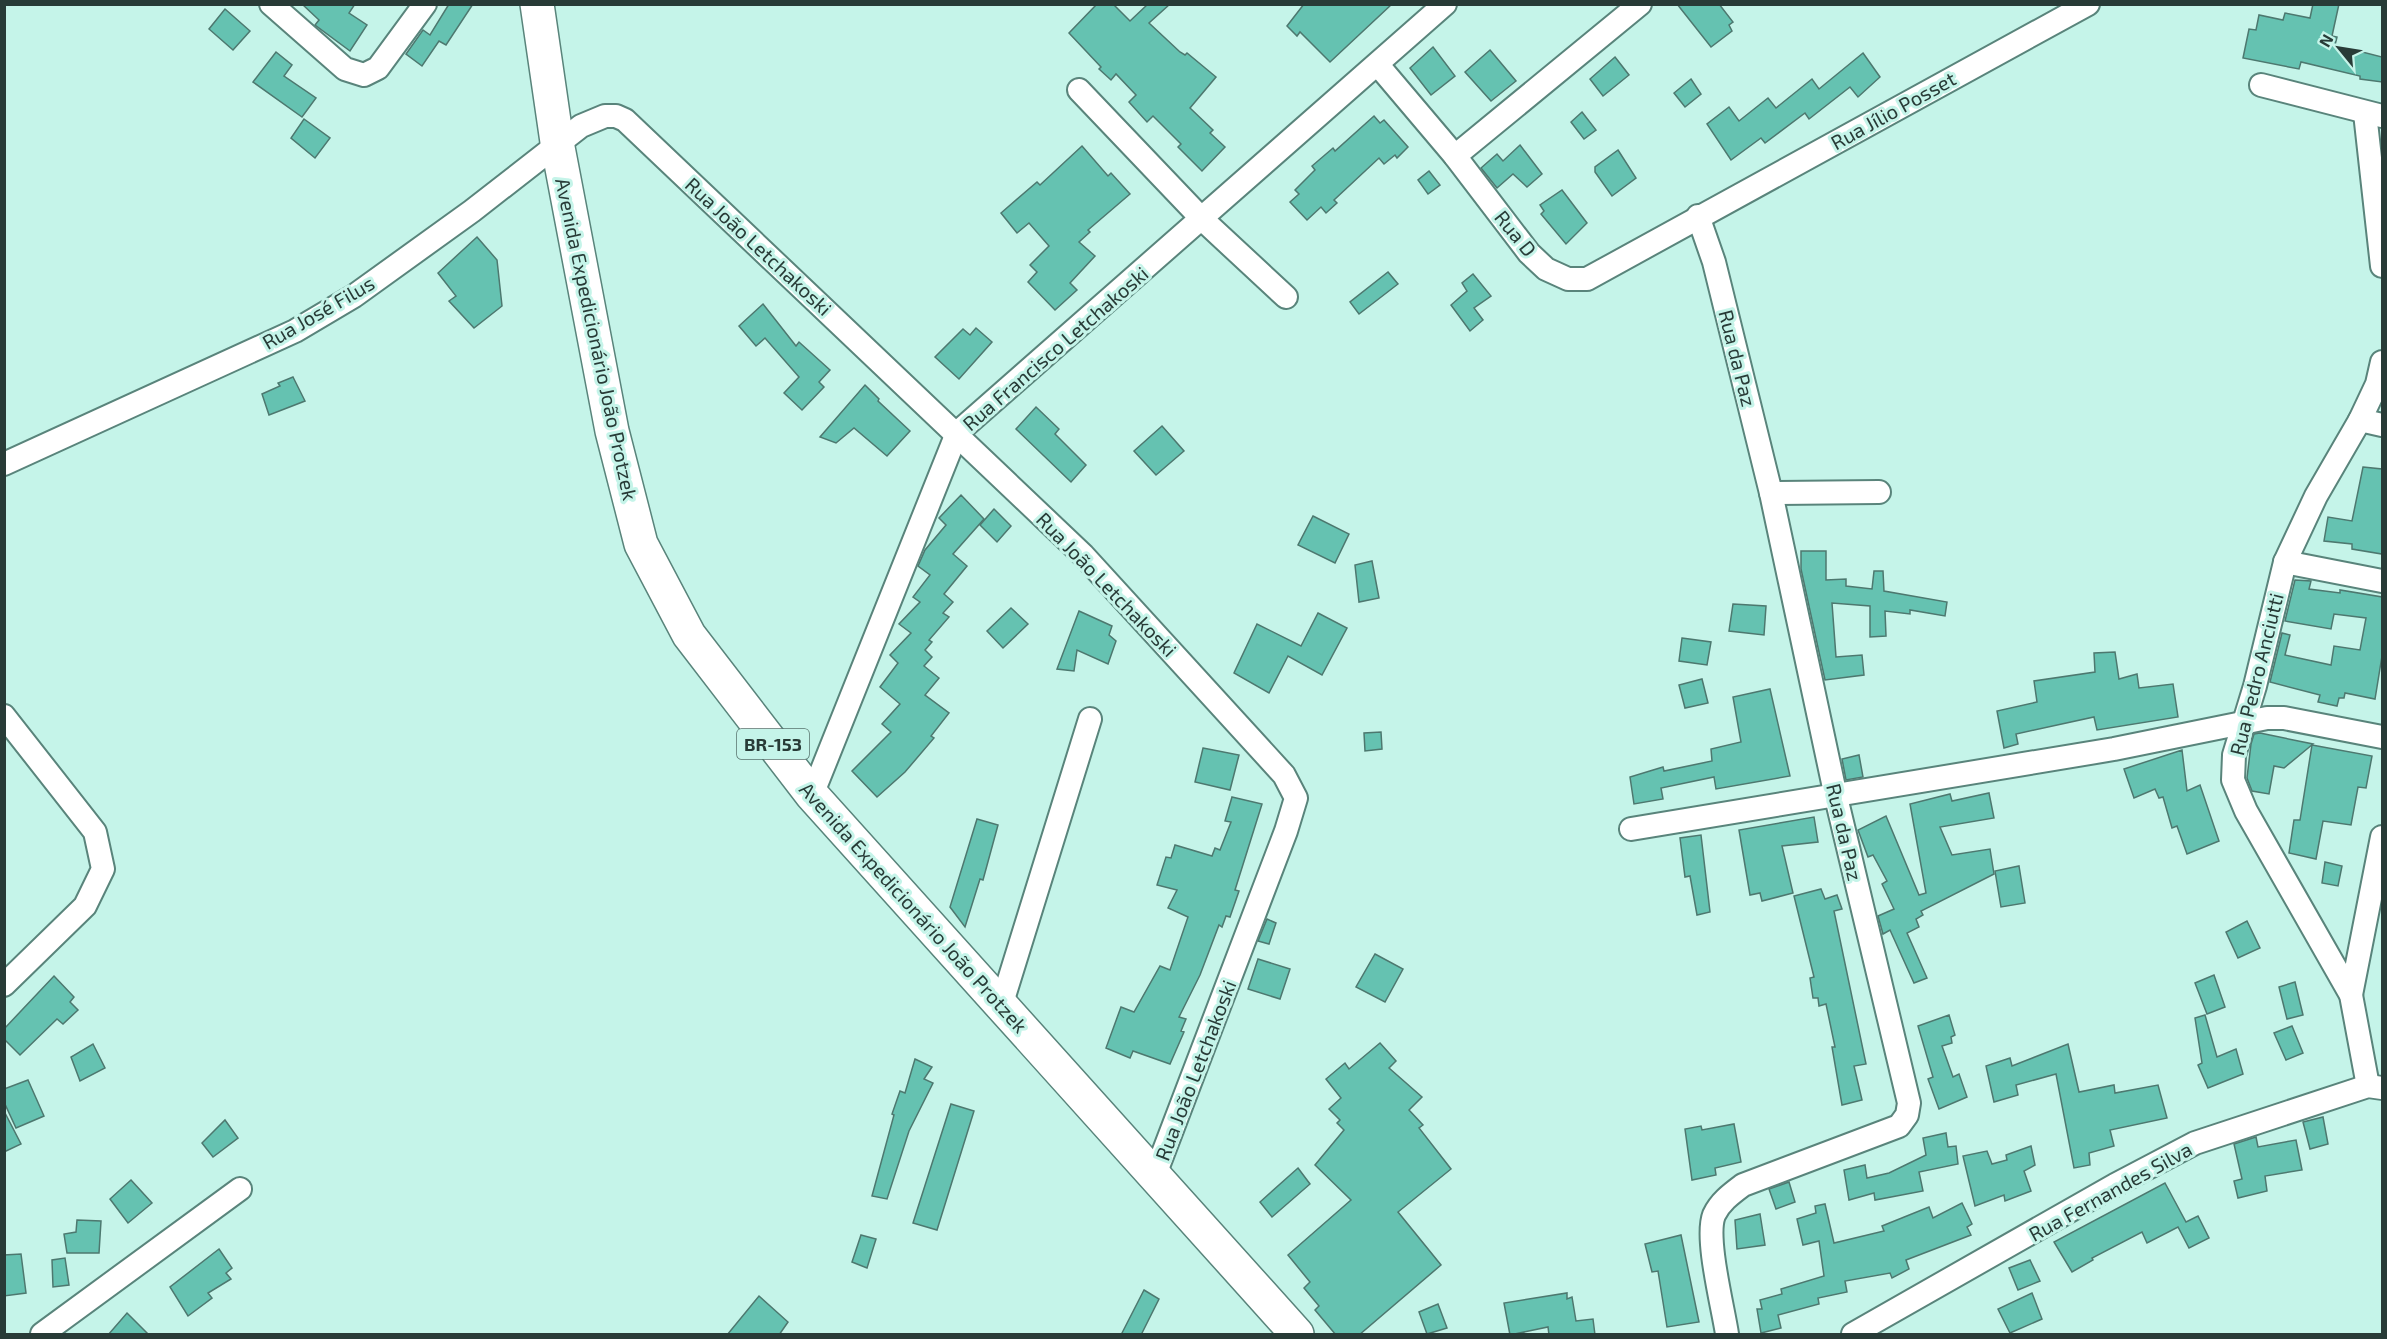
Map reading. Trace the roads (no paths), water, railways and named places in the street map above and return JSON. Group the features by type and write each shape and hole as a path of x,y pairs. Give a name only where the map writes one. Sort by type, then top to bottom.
{"highway":[{"name":"Avenida Expedicionário João Protzek","path":"537,4 557,142 612,431 641,544 689,635 812,795 1297,1335"}],"street":[{"path":"271,4 345,69 364,75 378,68 425,4"},
{"name":"Rua Francisco Letchakoski","path":"812,795 957,433 1445,4"},
{"path":"1455,156 1640,4"},
{"name":"Rua Jílio Posset","path":"1698,216 2088,4"},
{"name":"Rua D","path":"1378,65 1455,156 1529,253 1546,269 1568,279 1587,279 1698,216"},
{"path":"2261,85 2374,114 2382,266"},
{"path":"1079,90 1202,219 1286,297"},
{"name":"Rua José Filus","path":"4,464 304,325 354,296 454,224 557,142 588,121 605,116"},
{"name":"Rua João Letchakoski","path":"605,116 616,116 625,120 1083,555 1284,775 1296,798 1286,831 1154,1177"},
{"name":"Rua da Paz","path":"1698,216 1714,262 1772,494 1836,797 1909,1103 1906,1115 1899,1126 1743,1185 1726,1197 1714,1216 1711,1235 1727,1335"},
{"name":"Rua Pedro Anciutti","path":"2375,1087 2350,995 2246,811 2233,780 2234,755 2285,562 2316,496 2371,422 2382,362"},
{"path":"1772,494 1879,492"},
{"path":"2285,562 2382,581"},
{"path":"4,716 95,832 103,869 85,906 4,985"},
{"path":"1630,829 1836,797 2022,762 2114,749 2267,718 2284,718 2382,737"},
{"path":"1002,1006 1090,720"},
{"path":"2350,995 2377,891 2382,837"},
{"name":"Rua Fernandes Silva","path":"1853,1335 2115,1185 2195,1143 2375,1087"},
{"path":"42,1335 240,1189"}]}
